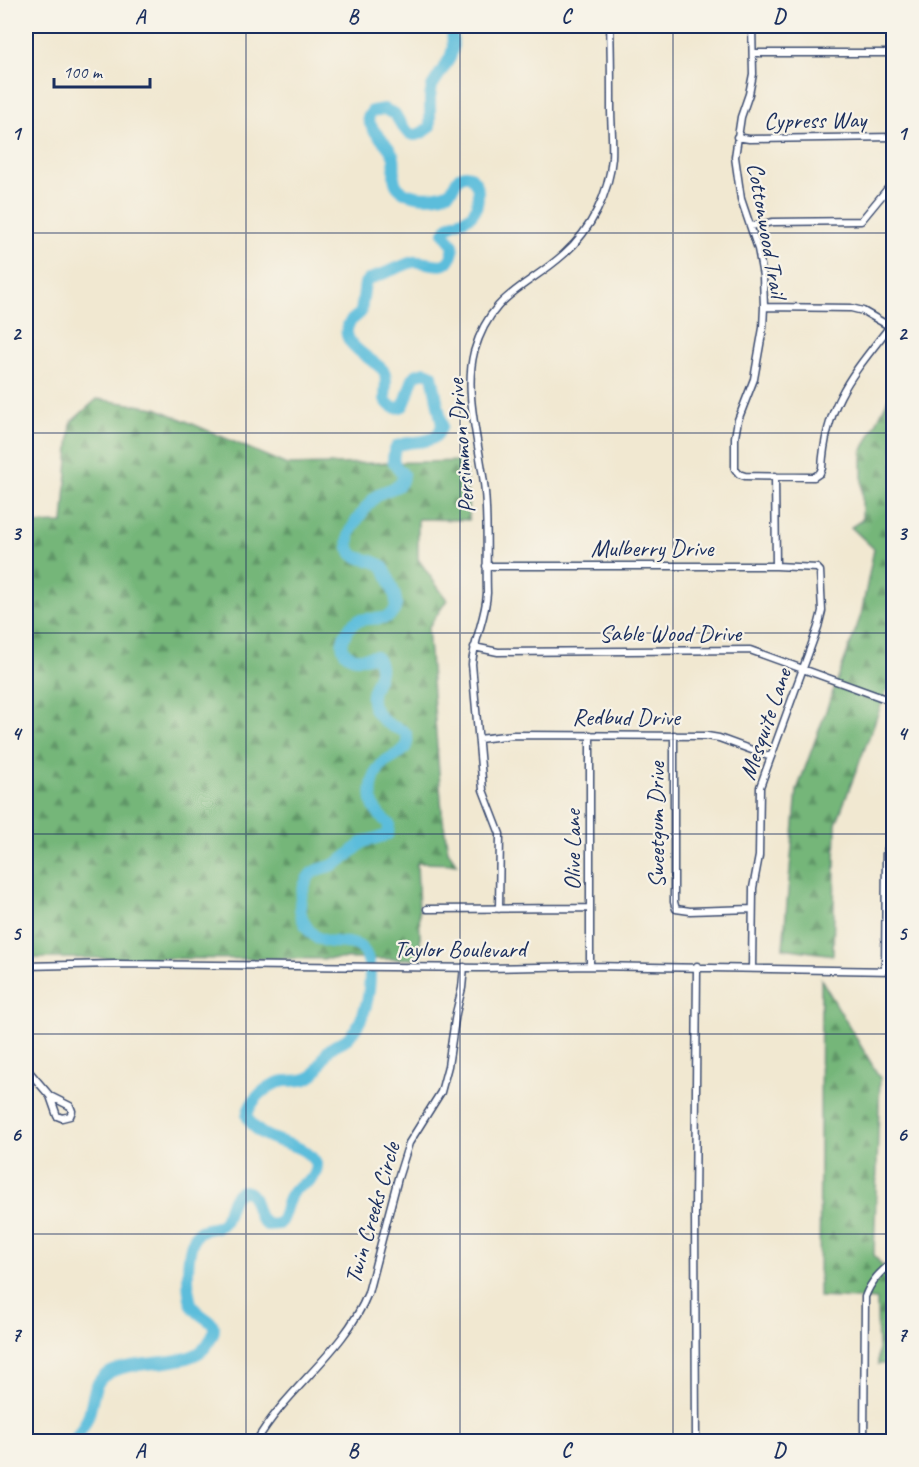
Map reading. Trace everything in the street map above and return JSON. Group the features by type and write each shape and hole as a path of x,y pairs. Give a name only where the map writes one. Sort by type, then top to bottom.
{"street":[{"name":"Persimmon Drive","path":"500,909 500,834 483,790 472,664 474,647 487,604 485,494 471,392 471,372 474,352 488,318 508,295 565,254 599,208 612,158 610,26"},
{"name":"Cottonwood Trail","path":"752,26 753,74 741,117 735,156 741,199 751,226 763,276 764,307 763,328 754,379 738,420 735,437 735,469 739,474 745,476 775,476"},
{"path":"753,53 894,52"},
{"name":"Cypress Way","path":"737,137 749,139 894,137"},
{"path":"751,226 773,222 861,221 889,187 894,177"},
{"path":"764,307 851,308 891,324 840,393 827,430 820,473 814,477 775,476 776,566"},
{"name":"Mulberry Drive","path":"486,566 817,568"},
{"name":"Mesquite Lane","path":"752,968 753,888 759,856 759,793 822,611 822,575 817,568"},
{"name":"Sable Wood Drive","path":"474,647 498,652 750,650 894,702"},
{"name":"Redbud Drive","path":"479,739 513,735 674,735 719,738 771,757"},
{"name":"Olive Lane","path":"590,735 590,966"},
{"name":"Sweetgum Drive","path":"674,735 674,902 676,909 690,911 752,909"},
{"path":"885,971 886,854 894,825"},
{"path":"427,909 590,908"},
{"path":"885,909 894,909"},
{"name":"Taylor Boulevard","path":"26,966 116,964 464,967 697,966 894,970"},
{"path":"696,1442 697,966"},
{"name":"Twin Creeks Circle","path":"256,1442 279,1409 345,1333 362,1308 409,1143 441,1092 462,988 464,967"},
{"path":"26,1068 50,1096"},
{"path":"864,1442 865,1297 875,1276 894,1262"}],"green space":[{"path":"893,389 893,674 836,824 833,955 783,948 797,790 861,615 874,549 851,527 862,520 862,452"},
{"path":"97,399 156,408 287,465 465,461 469,520 418,519 418,559 447,600 428,628 442,812 448,851 457,864 417,863 421,959 26,958 26,524 63,523 71,422"},
{"path":"821,979 880,1078 874,1255 893,1280 893,1364 878,1364 877,1300 819,1297"}],"waterway":[{"path":"369,964 367,955 358,946 326,941 314,935 305,925 300,905 305,885 312,873 337,863 365,841 388,834 389,824 377,812 372,802 372,784 379,767 404,749 407,742 405,732 385,722 374,708 372,694 380,669 375,656 355,658 344,650 344,636 354,623 359,620 389,616 394,612 396,605 395,596 384,568 377,563 355,556 349,546 349,537 357,521 374,498 400,483 403,474 397,468 393,458 397,446 430,440 435,437 442,425 432,375 425,372 415,375 403,406 392,407 385,399 385,373 351,344 347,330 350,322 361,312 365,283 412,262 445,264 449,261 453,246 444,233 448,227 470,217 477,205 478,188 470,176 459,177 451,191 443,195 428,197 411,195 398,188 394,179 393,155 372,128 368,117 372,111 384,109 395,114 405,130 413,135 424,132 430,126 432,86 450,58 453,48 452,26"},
{"path":"73,1442 89,1414 95,1388 104,1376 128,1367 188,1358 199,1353 207,1345 212,1337 213,1326 193,1307 189,1291 189,1255 196,1235 202,1230 221,1225 234,1197 242,1191 253,1197 260,1216 267,1225 279,1224 292,1193 313,1177 317,1166 303,1150 262,1134 247,1116 249,1110 256,1098 272,1085 285,1081 303,1080 312,1076 330,1049 349,1037 359,1023 366,1006 370,972"}]}
